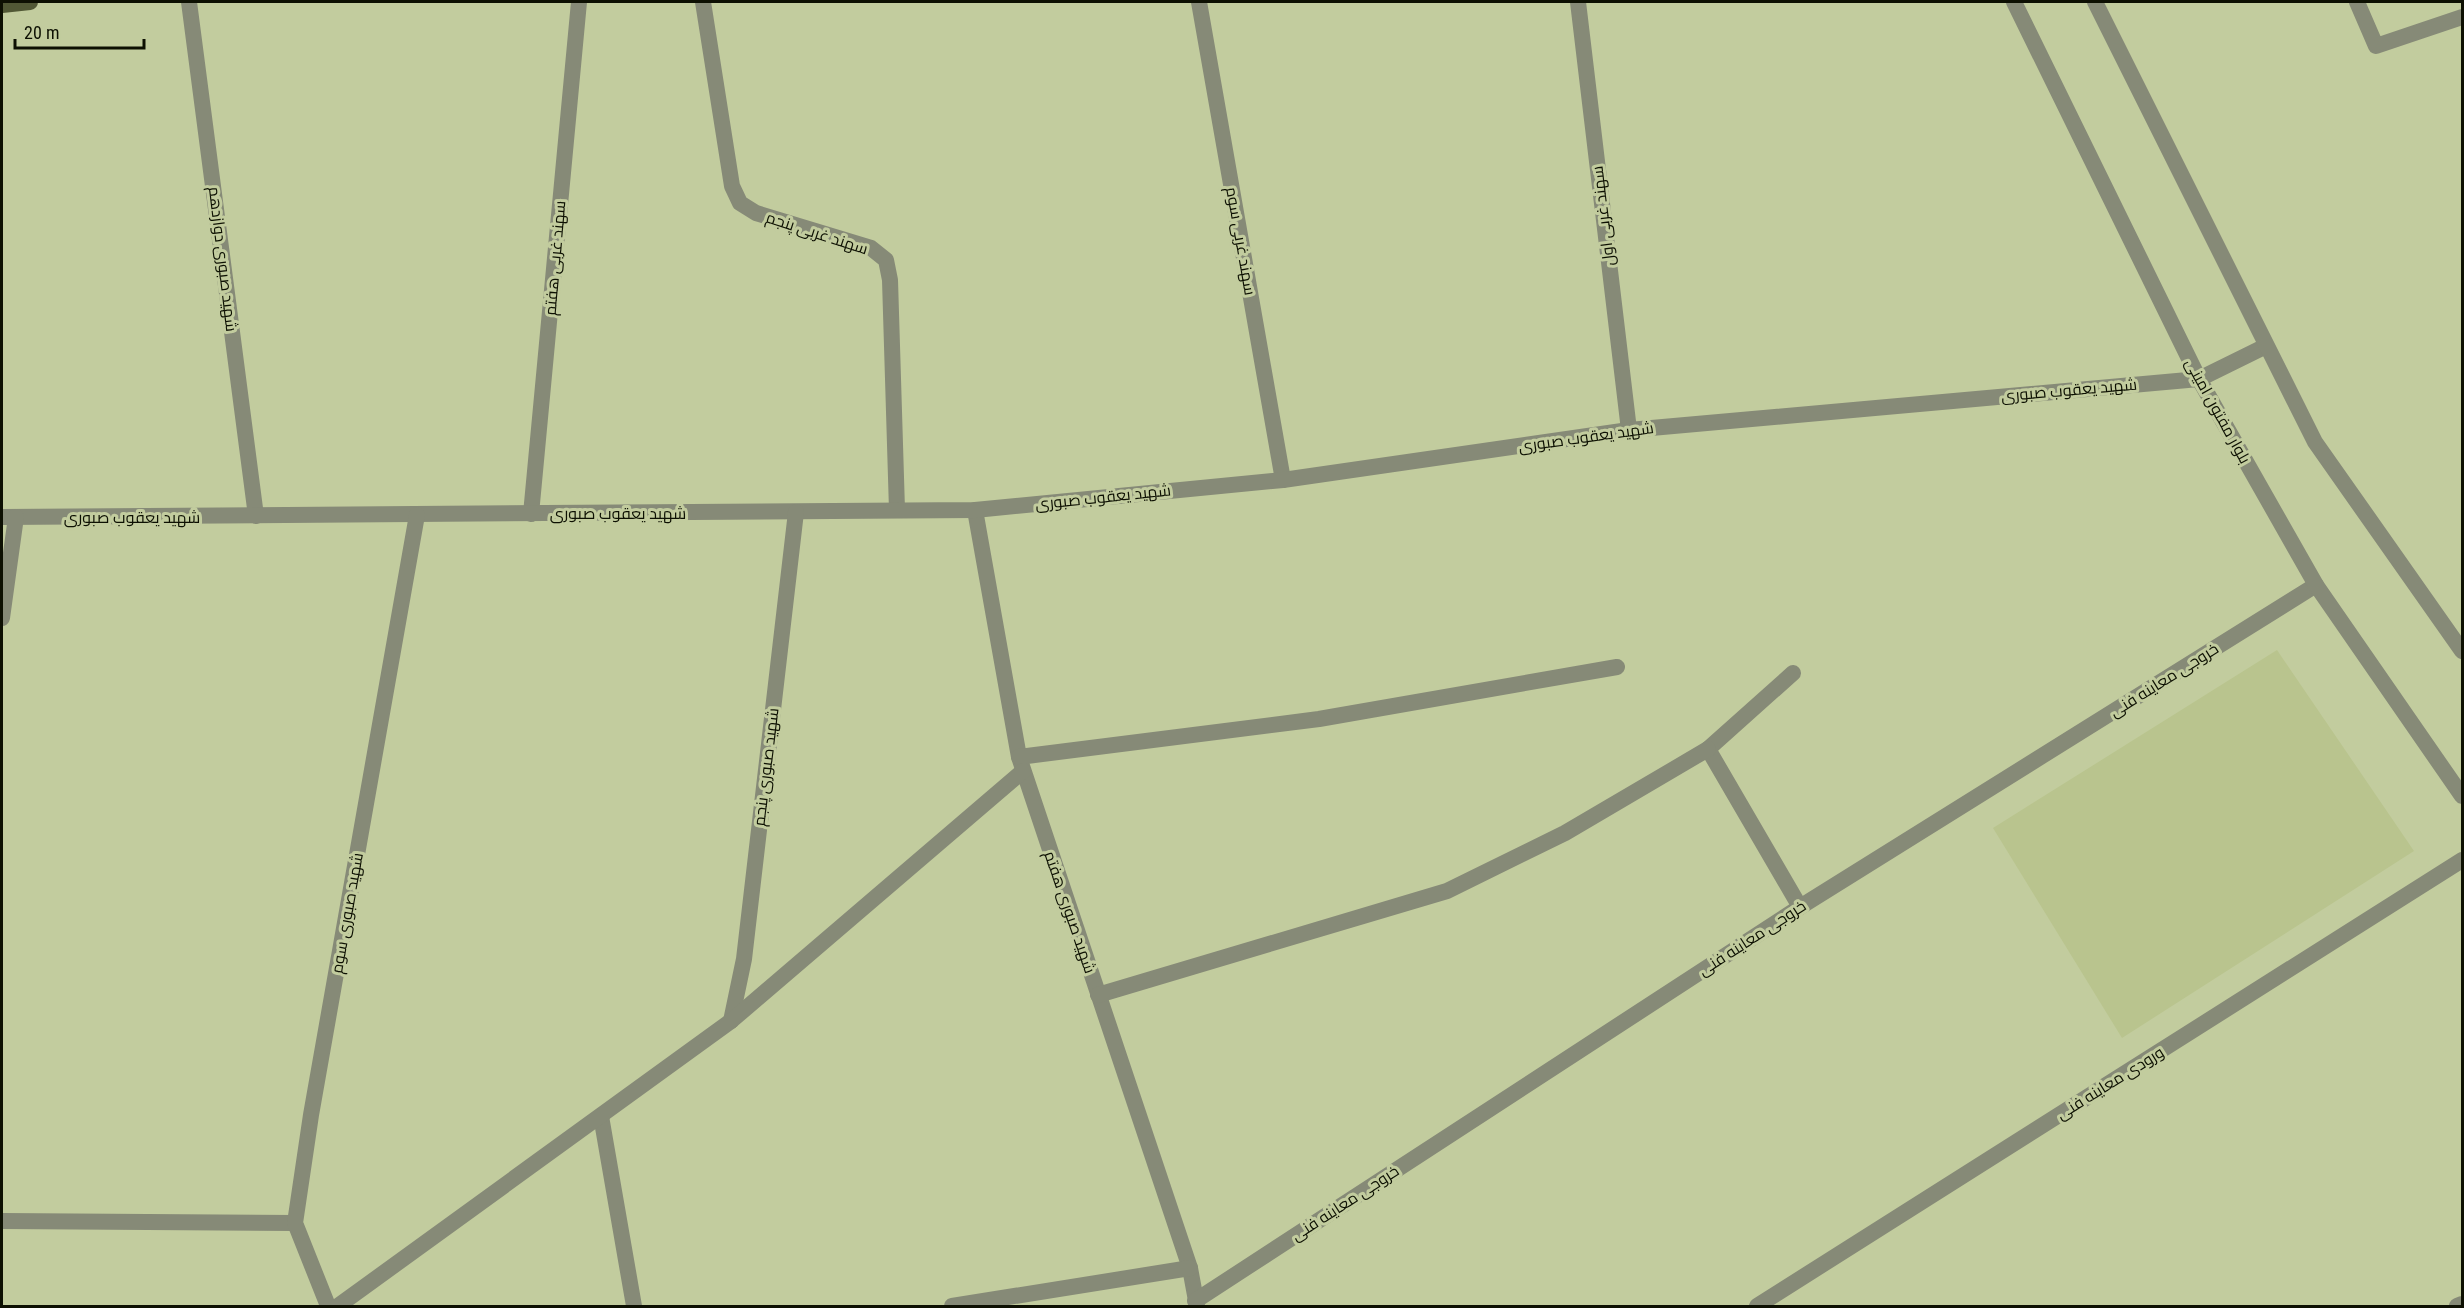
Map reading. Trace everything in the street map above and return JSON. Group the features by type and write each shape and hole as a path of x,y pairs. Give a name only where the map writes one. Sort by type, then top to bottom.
{"main road":[{"path":"2,5 30,2"}],"street":[{"name":"شهید صبوری دوازدهم","path":"189,2 256,516"},
{"name":"سهند غربی هفتم","path":"531,514 579,2"},
{"name":"سهند غربی پنجم","path":"703,2 732,186 740,203 756,213 871,248 886,260 890,280 897,510"},
{"name":"سهند غربی سوم","path":"1199,2 1283,480"},
{"name":"سهند غربی اول","path":"1578,2 1629,430"},
{"name":"بلوار مفتون امینی","path":"2014,2 2199,379 2316,585 2463,796"},
{"path":"2095,2 2315,442 2463,651"},
{"path":"2357,2 2376,46 2463,17"},
{"path":"2199,379 2266,346"},
{"name":"شهید یعقوب صبوری","path":"9,517 975,510 1283,480 1629,430 2199,379"},
{"name":"شهید صبوری هفتم","path":"975,510 1021,764 1190,1269 1196,1304"},
{"name":"شهید صبوری پنجم","path":"731,1021 744,959 796,512"},
{"name":"شهید صبوری سوم","path":"295,1223 311,1115 417,514"},
{"path":"2,618 9,517"},
{"name":"خروجی معاینه فنی","path":"1196,1304 1800,906 2316,585"},
{"path":"338,1306 731,1021 1021,764 1319,719 1617,667"},
{"path":"1098,995 1447,891 1565,833 1708,749 1793,673"},
{"path":"1708,749 1800,906"},
{"name":"ورودی معاینه فنی","path":"1757,1306 2463,860"},
{"path":"601,1116 634,1306"},
{"path":"2,1221 295,1223 328,1306"},
{"path":"952,1306 1190,1269"},
{"path":"2457,1306 2463,1304"}],"shaded area":[{"path":"2277,650 2414,851 2122,1038 1993,828"}]}
